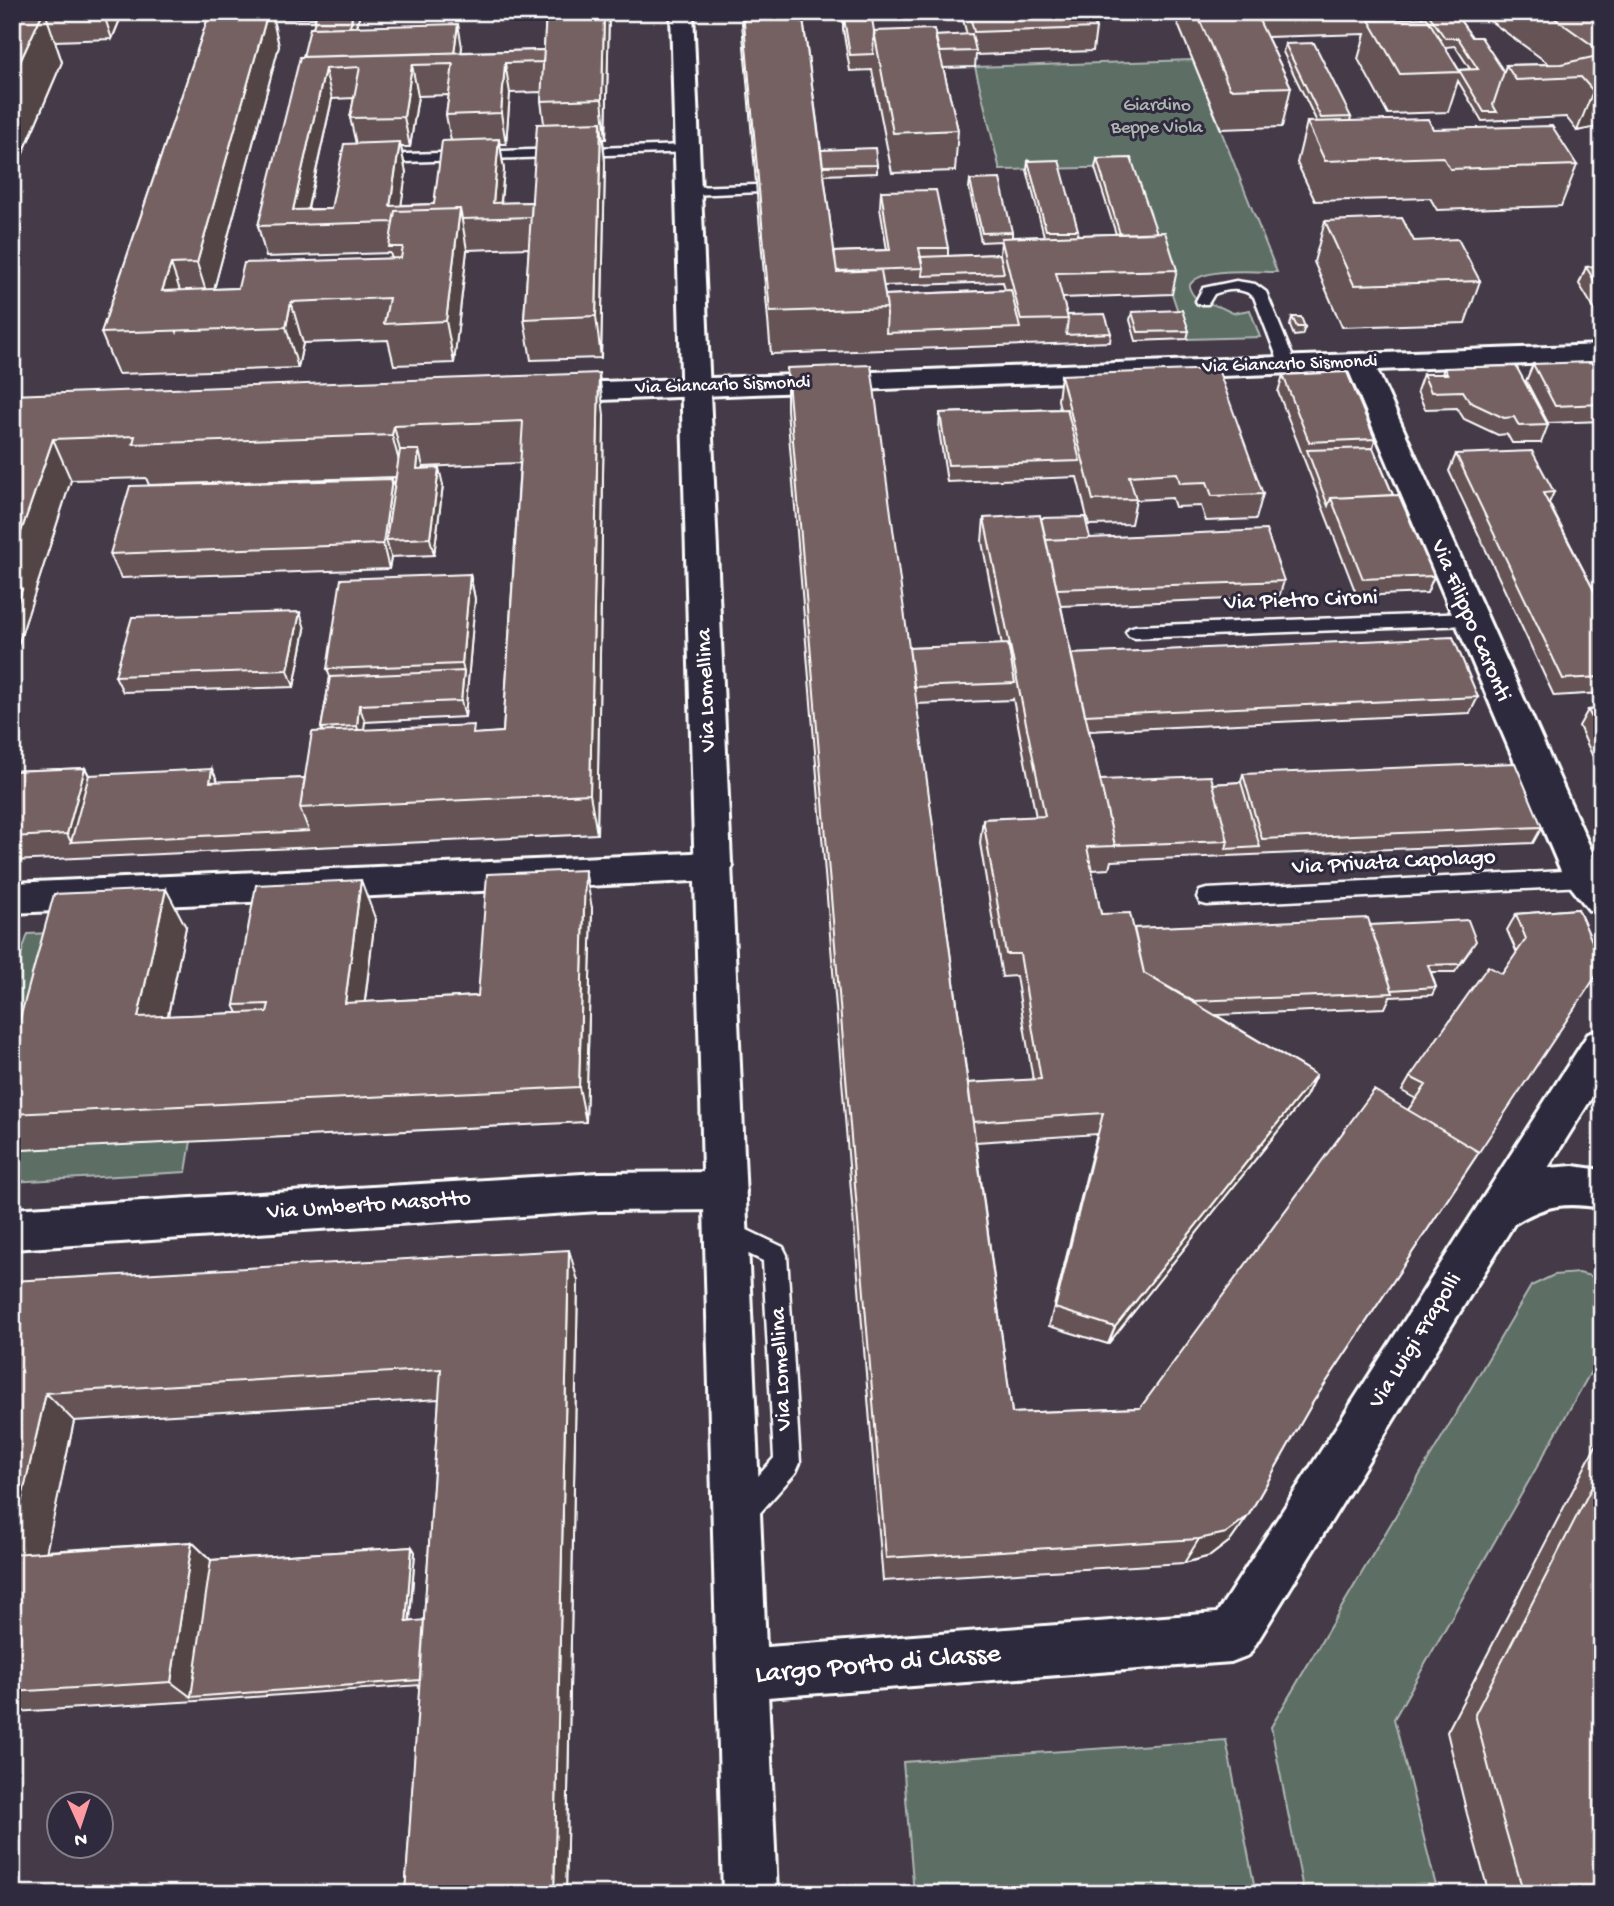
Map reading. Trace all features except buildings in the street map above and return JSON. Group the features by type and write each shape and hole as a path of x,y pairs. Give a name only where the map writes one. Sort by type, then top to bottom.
{"street":[{"name":"Via Lomellina","path":"682,12 742,1674"},
{"name":"Via Giancarlo Sismondi","path":"524,393 1602,354"},
{"name":"Via Filippo Caronti","path":"1360,363 1469,619 1592,889"},
{"path":"12,898 714,866"},
{"name":"Via Luigi Frapolli","path":"1231,1637 1602,1046"},
{"path":"1499,1210 1522,1195 1548,1186 1579,1184 1602,1189"},
{"name":"Via Umberto Masotto","path":"12,1229 599,1192 726,1211"},
{"name":"Largo Porto di Classe","path":"750,1894 742,1674 1231,1637"}],"lane":[{"path":"366,159 688,149"},
{"path":"689,191 756,189"},
{"path":"1203,301 1208,292 1216,288 1239,285 1257,291 1261,295 1288,365"},
{"name":"Via Pietro Cironi","path":"1135,632 1469,619"},
{"name":"Via Privata Capolago","path":"1207,897 1592,889"}],"green space":[{"name":"Giardino Beppe Viola","path":"1193,60 1277,272 1215,273 1194,280 1189,287 1197,299 1233,313 1250,310 1260,337 1187,339 1130,167 1000,170 975,67"},
{"path":"77,932 191,1141 186,1172 12,1182 12,980 28,934"},
{"path":"1579,1273 1602,1279 1602,1352 1394,1719 1438,1894 1304,1894 1271,1727 1531,1286 1554,1275"},
{"path":"1226,1740 1256,1894 914,1894 903,1762"}]}
